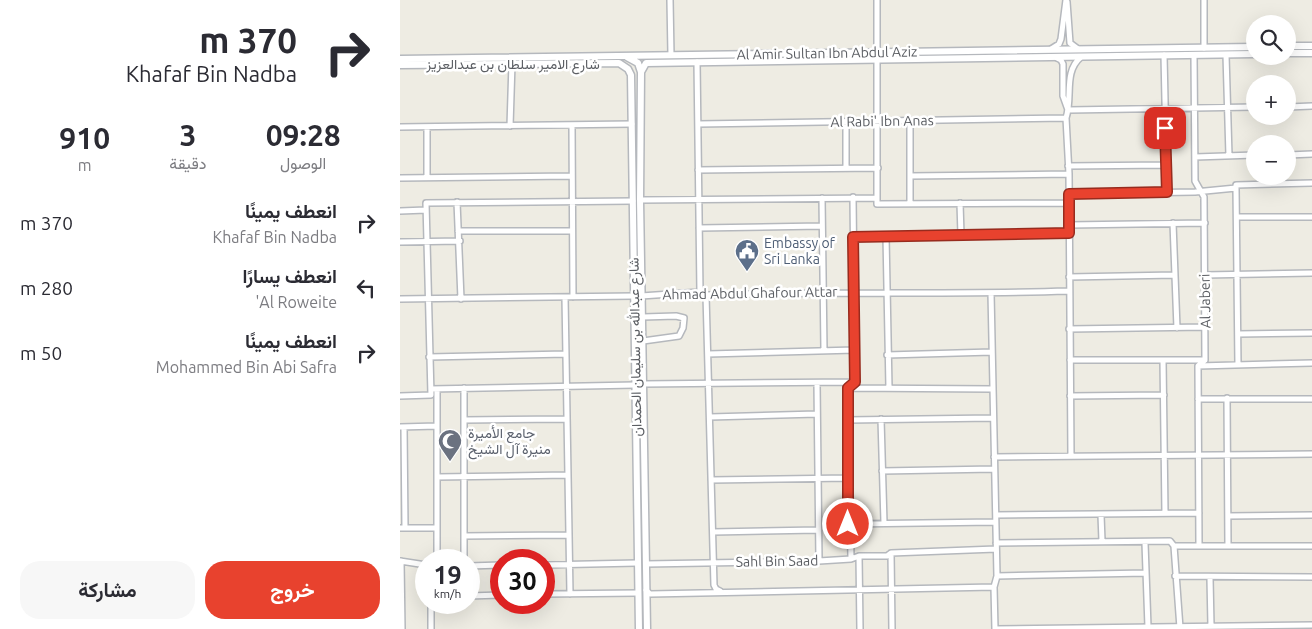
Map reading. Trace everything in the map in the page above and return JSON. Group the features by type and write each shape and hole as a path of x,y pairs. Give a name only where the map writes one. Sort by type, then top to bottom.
{"street":[{"path":"670,0 671,55"},
{"path":"877,0 877,204 1069,203"},
{"path":"1066,0 1070,43 1080,53 1070,68 1069,110 1066,118 1069,174 1071,456"},
{"path":"1066,0 1061,39 1052,53 1063,64 1063,96 1069,110"},
{"path":"1204,0 1204,48"},
{"path":"1296,46 1312,46"},
{"name":"Al Amir Sultan Ibn Abdul Aziz","path":"1080,53 1246,48"},
{"name":"Al Amir Sultan Ibn Abdul Aziz","path":"622,65 635,62 1052,53 1246,54"},
{"path":"1296,53 1312,53"},
{"name":"Al Amir Sultan Ibn Abdul Aziz","path":"400,59 671,55 877,56"},
{"path":"1164,55 1167,192"},
{"name":"Al Jaberi","path":"1194,55 1195,180 1201,190 1205,223 1205,360"},
{"path":"1226,55 1229,156"},
{"path":"613,56 635,62 644,56"},
{"name":"شارع عبدالله بن سليمان الحمدان","path":"635,62 640,72 634,296 638,629"},
{"name":"شارع عبدالله بن سليمان الحمدان","path":"635,62 631,69 631,75 643,341 646,629"},
{"path":"697,62 698,228 708,354 714,585 716,589 722,592"},
{"path":"510,126 512,63"},
{"name":"شارع الامير سلطان بن عبدالعزيز","path":"400,65 512,63 622,65"},
{"path":"622,65 631,75 634,68 638,68 640,72 646,63"},
{"path":"1296,107 1312,106"},
{"path":"1069,110 1246,107"},
{"name":"Al Rabi' Ibn Anas","path":"698,124 1066,118"},
{"path":"910,121 910,203"},
{"path":"846,122 846,168"},
{"path":"400,127 632,124"},
{"path":"572,125 573,297"},
{"path":"427,127 427,177"},
{"path":"1296,155 1312,154"},
{"path":"1195,157 1246,155"},
{"path":"1068,166 1166,164"},
{"path":"698,170 878,168"},
{"path":"910,176 1069,174"},
{"path":"400,178 572,176"},
{"path":"1238,365 1235,274 1236,184 1312,183"},
{"path":"1069,194 1167,192 1236,188"},
{"path":"851,559 848,524 848,388 855,382 853,197"},
{"path":"822,198 824,350"},
{"path":"437,549 437,426 429,357 426,203 877,198"},
{"path":"458,202 461,298"},
{"path":"960,203 961,235"},
{"path":"400,211 426,210"},
{"path":"1237,216 1312,216"},
{"path":"1173,223 1177,328"},
{"path":"1069,225 1205,223"},
{"path":"698,228 822,226"},
{"path":"458,231 572,231"},
{"path":"853,237 1069,233"},
{"path":"886,236 889,388"},
{"path":"400,242 460,241"},
{"path":"1205,274 1312,273"},
{"path":"1070,277 1175,275"},
{"name":"Ahmad Abdul Ghafour Attar","path":"641,296 824,291 991,293 1070,291"},
{"path":"991,293 997,576 994,587 995,629 1312,625"},
{"path":"400,299 634,296"},
{"path":"565,297 570,594"},
{"path":"642,317 676,316 684,318 685,323 679,336 643,341"},
{"path":"1070,329 1206,327"},
{"path":"1238,334 1312,332"},
{"path":"708,354 855,350"},
{"path":"887,355 992,352"},
{"path":"429,357 566,354"},
{"path":"1070,360 1205,360"},
{"path":"1164,360 1166,514"},
{"path":"1199,545 1198,366 1205,360"},
{"path":"1198,366 1312,363"},
{"path":"644,384 855,382"},
{"path":"817,383 819,561"},
{"path":"400,396 464,388 635,385"},
{"path":"464,388 464,549"},
{"path":"848,388 992,389"},
{"path":"1070,396 1164,395"},
{"path":"1227,398 1228,546"},
{"path":"1198,399 1312,399"},
{"path":"710,417 817,414"},
{"path":"848,420 993,418"},
{"path":"464,420 566,419"},
{"path":"881,419 884,523"},
{"path":"437,426 402,427 403,528 437,528"},
{"path":"994,457 1165,457 1227,454 1312,454"},
{"path":"882,472 994,469"},
{"path":"437,477 567,475"},
{"path":"711,480 849,478"},
{"path":"996,515 1200,513"},
{"path":"1101,515 1102,541"},
{"path":"1228,516 1312,515"},
{"path":"848,524 995,522"},
{"path":"713,532 818,530"},
{"path":"464,536 569,535"},
{"path":"996,543 1102,541 1145,543 1170,541 1174,546 1180,628"},
{"path":"1145,543 1148,627"},
{"path":"1174,546 1312,546"},
{"name":"Sahl Bin Saad","path":"646,564 819,561 851,559 858,556 887,556 891,553 996,549"},
{"path":"891,553 892,629"},
{"path":"858,556 860,629"},
{"path":"402,629 401,561 415,563"},
{"path":"555,565 637,563"},
{"path":"997,576 1146,573"},
{"path":"1175,576 1210,578 1312,577"},
{"path":"1210,578 1211,626"},
{"path":"645,589 650,594 994,587"},
{"path":"555,594 638,592"},
{"path":"431,614 431,629"}],"place":[{"name":"Embassy of Sri Lanka","path":"747,272"},
{"name":"جامع الأميرة منيرة آل الشيخ","path":"450,462"}],"route":[{"path":"848,524 848,388 855,382 853,237 1069,233 1069,194 1167,192 1165,128"}]}
